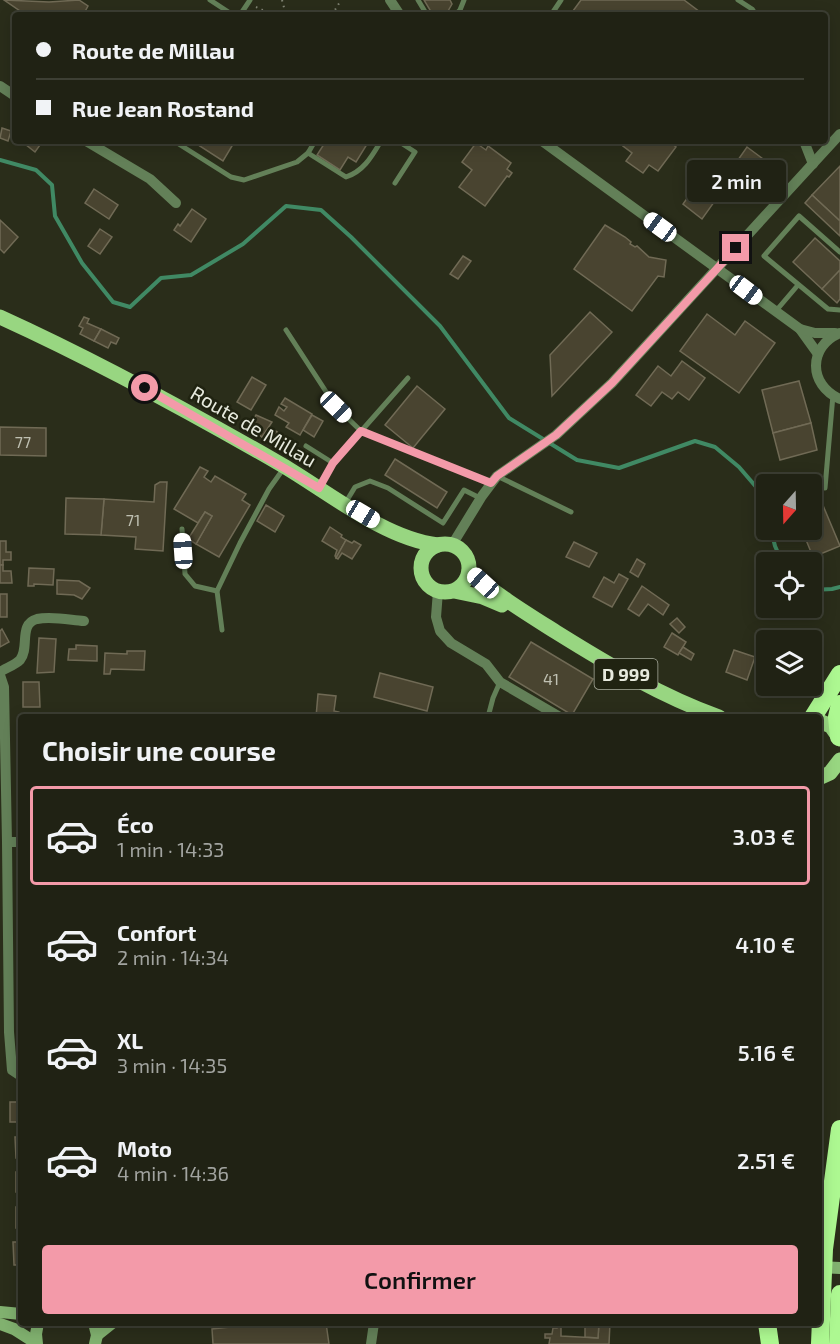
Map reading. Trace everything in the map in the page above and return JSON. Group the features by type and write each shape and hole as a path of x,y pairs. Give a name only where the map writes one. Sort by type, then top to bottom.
{"highway":[{"path":"815,714 840,674"},
{"path":"840,704 837,717 840,738"},
{"path":"822,1296 824,1249 840,1129"},
{"path":"838,1344 840,1294"},
{"path":"767,1326 770,1344"},
{"path":"820,1344 821,1326"}],"main road":[{"name":"Route de Millau","path":"0,315 178,406 285,467 395,534 423,544 445,545"},
{"name":"Route de Millau","path":"395,534 410,551 422,573"},
{"path":"445,545 461,550 466,556 469,571 464,583 446,591 431,587 422,573 422,564 430,549 445,545"},
{"name":"D 999","path":"469,571 538,620 602,660 652,689 711,714"},
{"name":"D 999","path":"446,591 483,597 538,620"},
{"path":"822,722 831,726 840,738"},
{"path":"822,778 839,764"},
{"path":"822,1259 840,1259"},
{"path":"822,1268 840,1268"},
{"path":"0,1312 18,1314"},
{"path":"0,1324 14,1329 37,1343 38,1326"}],"street":[{"path":"91,144 150,179 176,203"},
{"path":"546,144 800,329 818,354"},
{"path":"805,144 813,164"},
{"path":"445,545 494,479 556,435 612,383 813,164 828,144"},
{"path":"800,329 824,334 839,333"},
{"path":"836,397 823,386 817,374 818,354 824,343 839,333"},
{"path":"446,591 436,617 440,631 451,643 486,664 501,682 555,714"},
{"path":"18,1074 12,1070 9,1032 4,687 0,673 20,660 29,624 36,620 84,621"},
{"path":"7,842 18,842"},
{"path":"370,1344 373,1326"}],"lane":[{"path":"210,0 228,12"},
{"path":"738,0 754,12"},
{"path":"179,144 231,177 244,180 297,162 308,153 313,144"},
{"path":"308,153 346,177 369,162 379,144"},
{"path":"395,183 415,152 403,144"},
{"path":"840,252 799,216 765,255 828,309 840,310"},
{"path":"775,312 798,285"},
{"path":"286,330 336,407 361,431 494,479 571,512"},
{"path":"319,488 333,463 408,378"},
{"path":"825,488 836,397"},
{"path":"306,446 333,463"},
{"path":"222,630 217,591 269,489 285,467"},
{"path":"346,504 355,487 370,481 388,488 443,523 464,490 480,498"},
{"path":"182,529 185,574 195,586 217,591"},
{"path":"489,714 501,682"}],"path":[{"path":"249,1 266,12"}],"building":[{"path":"4,0 49,2 79,0 88,6 85,12 22,12"},
{"path":"424,0 450,0 452,4 446,12 431,12"},
{"path":"581,0 684,0 700,12 572,12"},
{"path":"2,128 11,131 8,141 0,138"},
{"path":"25,144 40,145 35,152"},
{"path":"197,144 233,144 223,161"},
{"path":"324,144 367,144 356,162 348,157 340,170 317,155"},
{"path":"475,144 486,150 488,146 511,163 507,169 512,173 509,177 507,176 485,206 459,187 472,170 462,162"},
{"path":"625,144 672,144 676,147 658,171 649,165 643,173 626,161 632,153 623,146"},
{"path":"747,147 770,164 756,184 733,167"},
{"path":"840,166 840,221 812,195"},
{"path":"707,170 727,184 702,219 683,204"},
{"path":"94,189 118,205 109,219 85,203"},
{"path":"812,195 840,221 840,236 805,203"},
{"path":"192,209 206,219 191,242 174,230 178,224 180,226"},
{"path":"0,220 18,237 4,253 0,249"},
{"path":"605,225 625,237 631,242 630,244 637,246 649,257 666,260 664,277 658,276 632,311 574,269"},
{"path":"100,229 112,237 100,254 88,246"},
{"path":"815,238 840,261 840,270 822,289 793,262"},
{"path":"463,256 471,261 458,279 450,274"},
{"path":"840,270 840,299 837,303 822,289"},
{"path":"590,312 612,332 552,396 550,355"},
{"path":"707,314 735,335 745,321 775,343 739,393 680,351"},
{"path":"84,317 89,319 87,323 101,329 94,341 80,334 83,328 79,326"},
{"path":"101,329 119,338 116,344 111,342 108,348 94,341"},
{"path":"682,361 705,378 689,400 678,392 672,399 662,392 651,406 636,395 658,366 671,376"},
{"path":"252,377 266,385 251,410 237,402"},
{"path":"799,381 811,423 773,433 762,390"},
{"path":"417,386 445,409 413,448 385,425"},
{"path":"285,398 312,414 300,435 286,427 289,423 275,415 279,407 284,411 287,407 281,404"},
{"path":"256,415 272,422 262,437 248,428"},
{"path":"312,415 323,421 314,437 303,430"},
{"path":"811,423 817,450 780,460 773,433"},
{"path":"0,427 46,428 46,456 0,455"},
{"path":"269,427 295,443 289,453 262,437"},
{"path":"395,459 447,492 437,508 385,475"},
{"path":"200,467 208,471 204,477 211,482 215,476 246,494 242,500 250,505 219,557 196,544 212,516 205,512 198,523 174,509"},
{"path":"167,482 163,551 135,549 136,537 101,535 104,499 154,502 155,485"},
{"path":"66,498 104,499 101,535 65,534"},
{"path":"822,503 840,546 822,553 811,552 806,540 822,540"},
{"path":"266,505 284,516 275,532 257,521"},
{"path":"205,512 212,516 196,544 188,539"},
{"path":"330,527 346,540 336,558 337,550 322,541"},
{"path":"346,540 361,545 352,559 342,553 338,559 336,558"},
{"path":"0,541 6,541 6,552 11,552 11,560 3,560 3,565 0,565"},
{"path":"574,542 597,553 589,567 566,557"},
{"path":"637,559 645,564 638,577 630,572"},
{"path":"0,565 3,565 3,571 11,571 12,583 0,583"},
{"path":"29,568 54,569 53,585 28,586"},
{"path":"619,574 628,579 612,607 593,597 604,577 614,583"},
{"path":"57,580 79,581 90,588 82,599 74,595 57,594"},
{"path":"642,586 669,605 663,615 648,604 639,616 628,609"},
{"path":"0,594 7,594 7,617 0,617"},
{"path":"677,618 685,627 679,633 670,624"},
{"path":"2,629 9,642 0,647 0,631"},
{"path":"672,633 686,642 678,655 664,647"},
{"path":"39,638 56,639 54,672 37,673"},
{"path":"531,642 593,679 573,714 570,714 509,677"},
{"path":"76,645 97,646 97,661 68,660 69,649 76,649"},
{"path":"683,647 694,654 691,660 679,653"},
{"path":"734,650 755,657 747,680 726,672"},
{"path":"127,651 145,651 144,670 111,669 110,674 104,674 105,653 127,654"},
{"path":"380,673 433,687 427,711 374,697"},
{"path":"23,682 39,682 40,707 23,707"},
{"path":"318,694 336,696 334,711 339,714 316,714"},
{"path":"10,1102 18,1102 18,1122 10,1122"},
{"path":"15,1137 18,1137 18,1158 16,1158"},
{"path":"16,1172 18,1172 18,1192 16,1192"},
{"path":"16,1207 18,1207 18,1228 16,1228"},
{"path":"13,1242 18,1242 18,1265 14,1265"},
{"path":"240,1326 326,1326 329,1344 213,1344 212,1329"},
{"path":"561,1326 561,1336 598,1338 599,1326 610,1326 609,1344 549,1344 550,1338 545,1338 545,1334 552,1334 553,1328"},
{"path":"585,1326 599,1326 598,1338 585,1337"}],"waterway":[{"path":"0,160 36,170 52,185 55,216 82,263 113,302 130,307 161,278 191,275 243,244 286,206 321,210 440,326 509,418 577,460 619,468 695,441 715,447 739,467 756,487"},
{"path":"774,540 778,552"},
{"path":"822,590 840,587"}],"route":[{"path":"145,388 319,488 333,463 361,431 491,483 497,476 556,435 612,383 736,248"}]}
